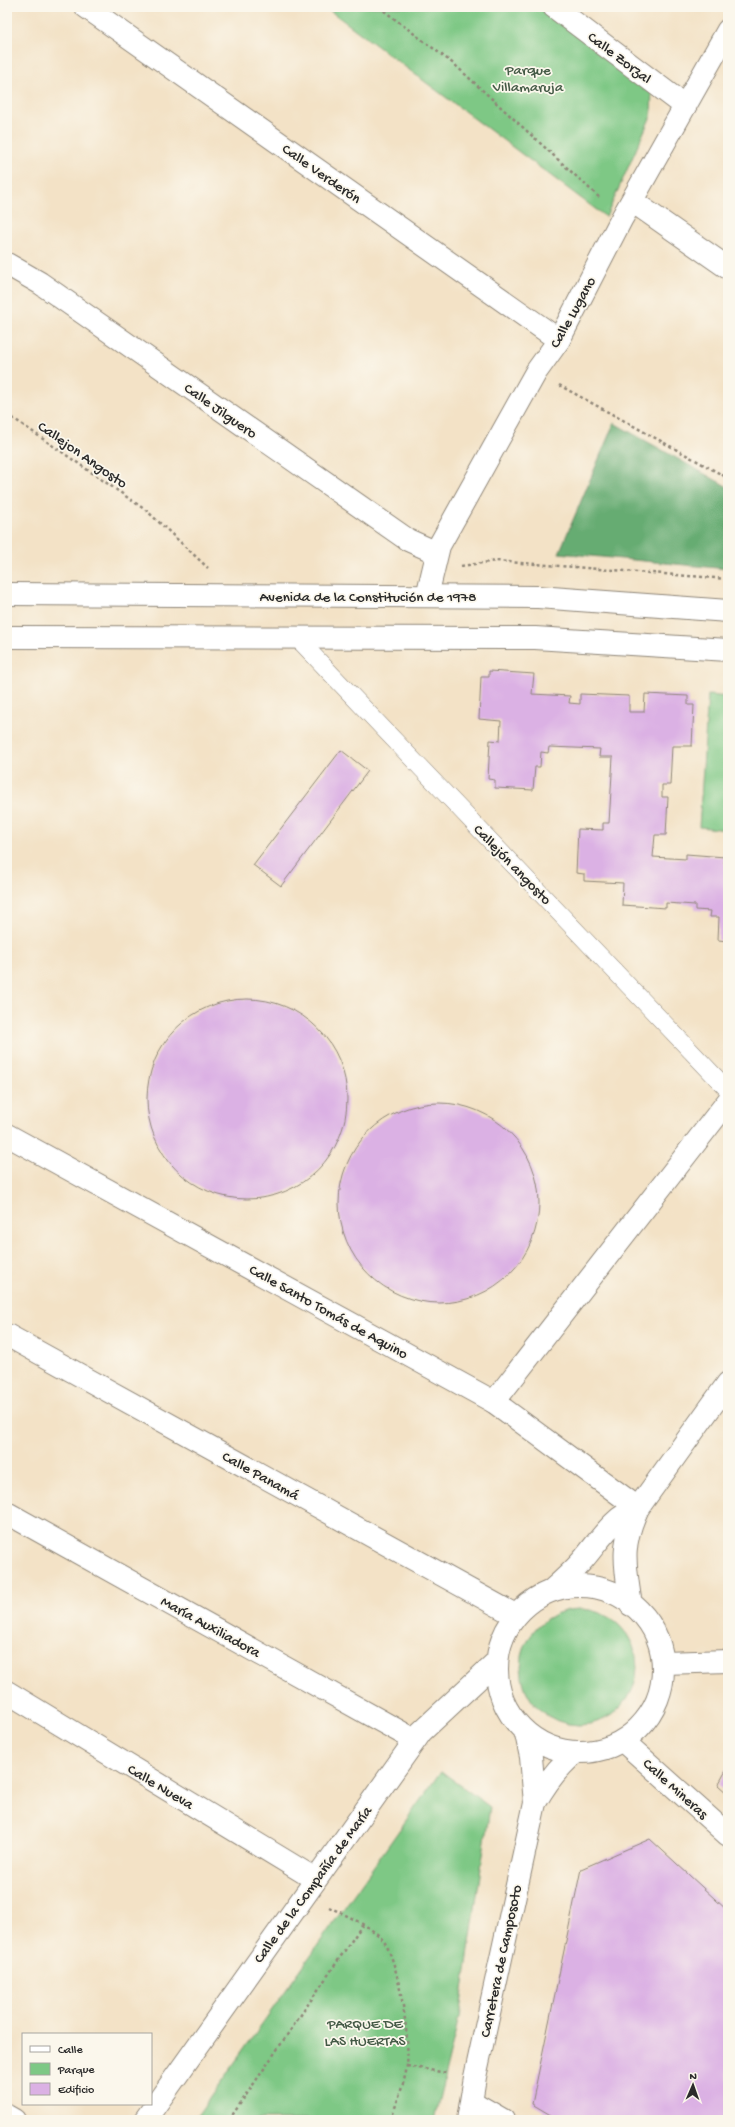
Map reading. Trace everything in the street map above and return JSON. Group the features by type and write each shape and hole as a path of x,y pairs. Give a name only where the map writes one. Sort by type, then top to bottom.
{"street":[{"name":"Calle Verderón","path":"86,7 559,340"},
{"name":"Calle Zorzal","path":"554,7 686,106"},
{"name":"Calle Lugano","path":"427,596 437,553 442,540 536,372 559,340 627,210 728,30"},
{"path":"627,210 728,268"},
{"name":"Calle Jilguero","path":"7,264 40,283 408,540 437,553"},
{"name":"Avenida de la Constitución de 1978","path":"7,594 538,597 728,611"},
{"path":"7,637 535,638 728,650"},
{"path":"494,1402 728,1101"},
{"name":"Calle Santo Tomás de Aquino","path":"7,1135 494,1402 638,1508"},
{"name":"Calle Panamá","path":"7,1335 515,1615"},
{"path":"631,1604 626,1573 625,1544 630,1524 638,1508 728,1383"},
{"path":"552,1590 574,1586 596,1587 622,1597 643,1614 657,1637 664,1663 662,1686 654,1708 641,1726 623,1741 600,1750 575,1753 549,1748 526,1734 508,1713 498,1688 496,1662 502,1637 515,1615 532,1601 552,1590 580,1563 618,1519 628,1511 638,1508"},
{"name":"María Auxiliadora","path":"7,1513 415,1740"},
{"path":"664,1663 728,1661"},
{"name":"Calle de la Compañía de María","path":"145,2120 421,1732 496,1662"},
{"name":"Calle Nueva","path":"7,1692 310,1886"},
{"name":"Carretera de Camposoto","path":"526,1734 531,1757 535,1803"},
{"name":"Calle Mineras","path":"623,1741 728,1835"},
{"name":"Carretera de Camposoto","path":"470,2111 535,1803 545,1784 560,1766 575,1753"},
{"path":"470,2111 503,2120"},
{"path":"7,2116 14,2120"}],"lane":[{"name":"Callejón angosto","path":"297,638 728,1090"}],"path":[{"path":"379,7 454,65 627,210"},
{"path":"536,372 728,478"},
{"name":"Callejon Angosto","path":"7,414 147,511 218,576 222,596"},
{"path":"310,1886 363,1924 385,1942 395,1973 406,2019 407,2066 390,2120"},
{"path":"229,2120 363,1924"},
{"path":"407,2066 476,2077"}],"green space":[{"name":"Parque Villamaruja","path":"325,7 543,7 652,89 651,116 606,217"},
{"path":"614,423 728,487 728,569 559,553"},
{"path":"708,695 728,697 728,830 699,827"},
{"path":"579,1609 601,1613 620,1626 633,1645 637,1667 633,1689 620,1708 601,1721 579,1725 557,1721 538,1708 525,1689 521,1667 525,1645 538,1626 557,1613"},
{"name":"PARQUE DE LAS HUERTAS","path":"441,1771 490,1807 459,2017 434,2120 194,2120"}],"building":[{"path":"489,671 534,674 532,694 570,696 569,703 580,704 580,694 629,696 629,712 644,712 645,694 688,696 688,705 694,705 692,746 672,746 670,785 662,785 662,797 668,797 666,835 655,835 653,857 686,859 686,854 725,857 724,863 728,864 728,941 718,940 719,917 710,917 711,911 695,910 695,905 666,903 666,908 622,905 623,883 584,881 584,874 576,873 578,829 603,830 603,823 609,823 613,757 599,757 600,749 549,747 548,753 541,752 540,767 535,767 533,790 495,788 495,780 488,779 490,740 500,741 501,721 479,719 481,677 489,677"},
{"path":"341,750 368,771 281,886 253,865"},
{"path":"247,999 276,1003 303,1016 318,1028 330,1043 343,1070 347,1099 343,1128 330,1155 318,1170 303,1182 276,1195 247,1199 218,1195 191,1182 176,1170 164,1155 151,1128 147,1099 151,1070 164,1043 176,1028 191,1016 218,1003"},
{"path":"439,1103 468,1107 495,1120 510,1132 522,1147 535,1174 539,1203 535,1232 522,1259 510,1274 495,1286 468,1299 439,1303 410,1299 383,1286 368,1274 356,1259 343,1232 339,1203 343,1174 356,1147 368,1132 383,1120 410,1107"},
{"path":"728,1767 728,1794 718,1785"},
{"path":"650,1839 728,1911 728,2120 559,2120 532,2104 581,1869"}]}
